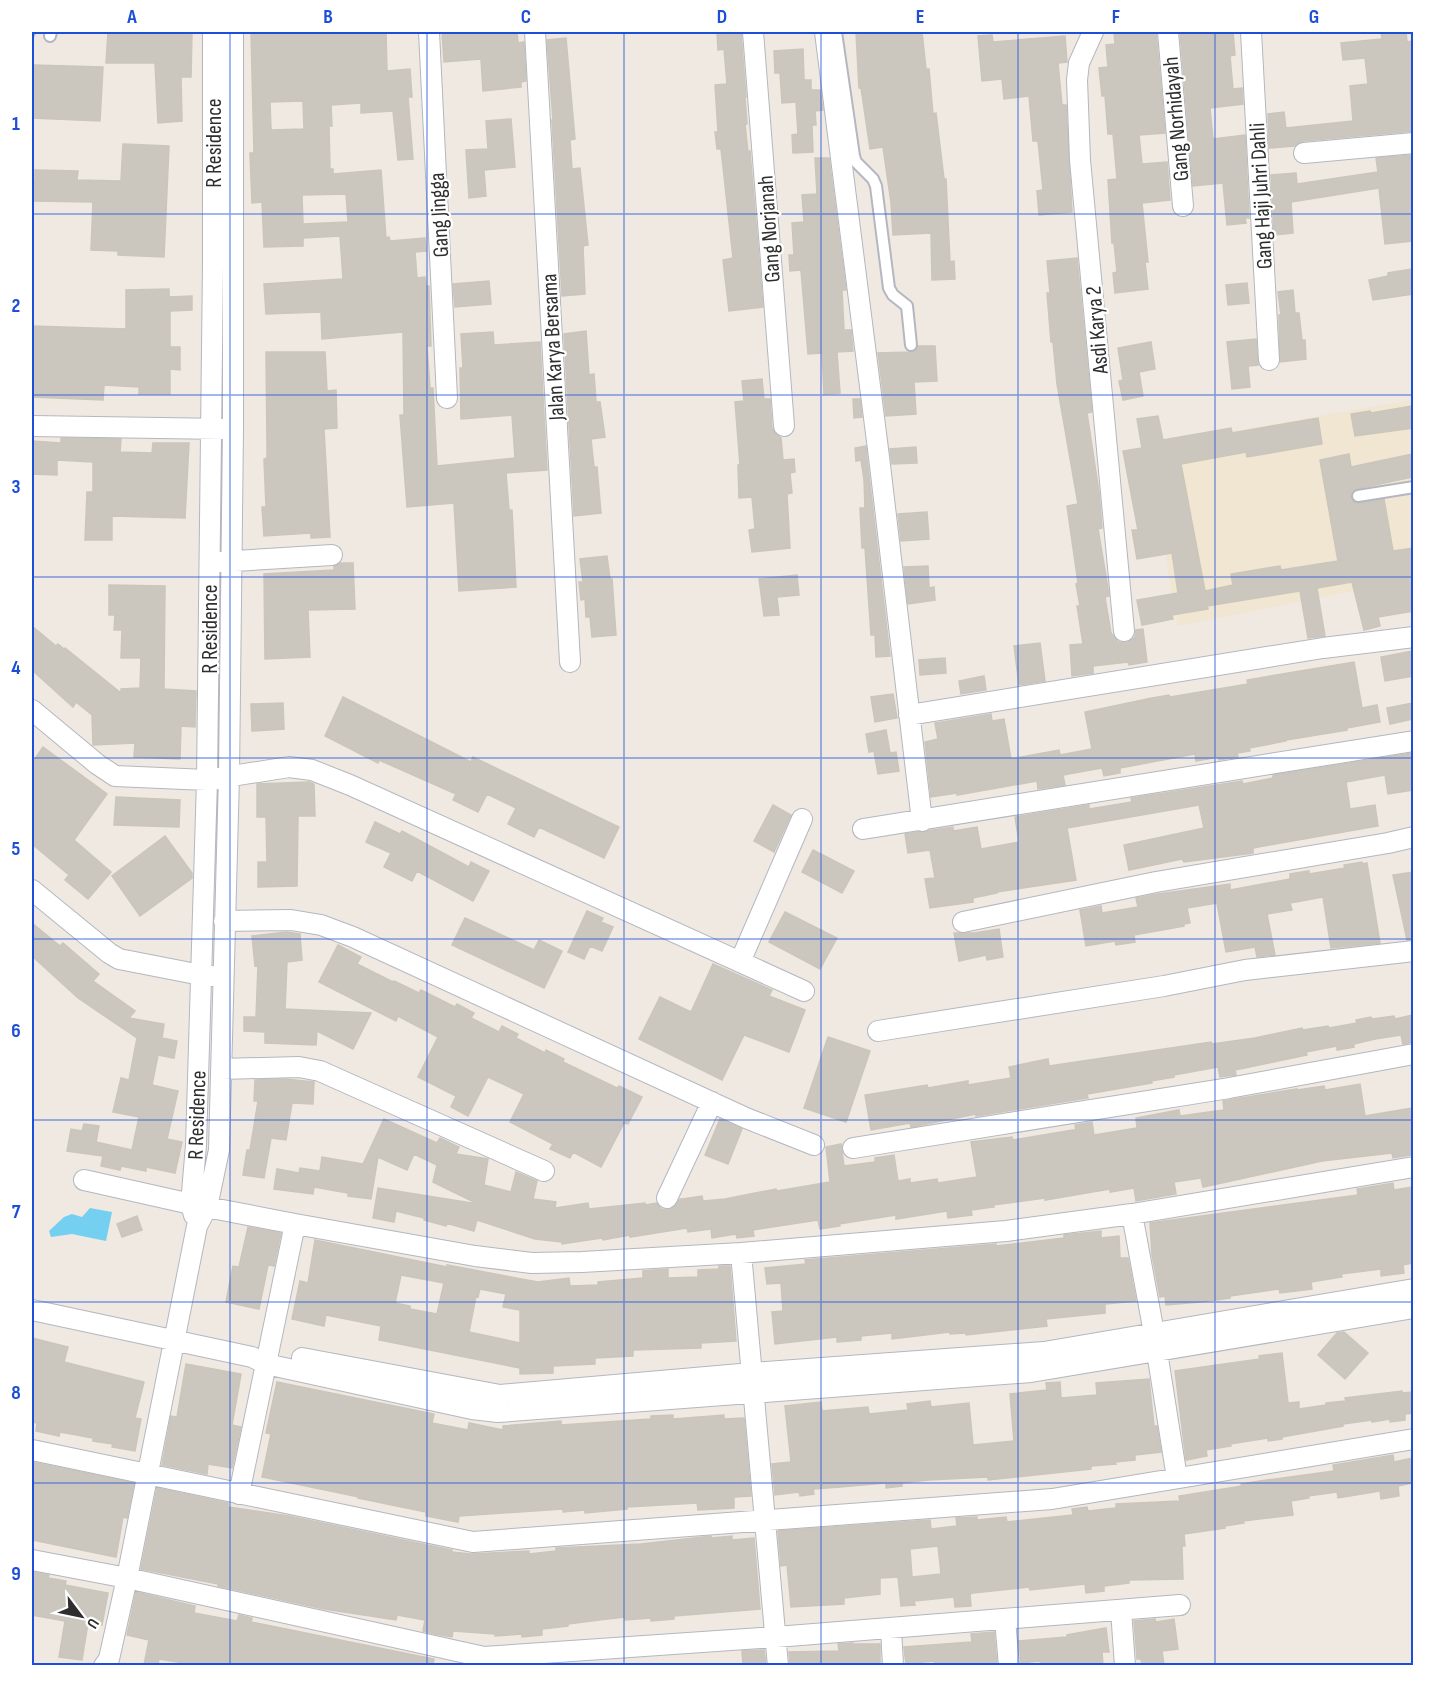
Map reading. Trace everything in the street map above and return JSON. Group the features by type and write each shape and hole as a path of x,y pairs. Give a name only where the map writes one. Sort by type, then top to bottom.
{"street":[{"name":"R Residence","path":"199,1205 196,1145 207,780 213,264 213,32"},
{"path":"109,1663 199,1205 219,1150 229,776 234,261 232,32"},
{"name":"Gang Jingga","path":"429,32 447,398"},
{"name":"Jalan Karya Bersama","path":"535,32 570,662"},
{"name":"Gang Norjanah","path":"753,32 784,426"},
{"path":"825,32 922,821"},
{"name":"Asdi Karya 2","path":"1093,32 1079,63 1077,80 1080,160 1124,631"},
{"name":"Gang Norhidayah","path":"1168,32 1183,206"},
{"name":"Gang Haji Juhri Dahli","path":"1251,32 1269,360"},
{"path":"1304,153 1413,143"},
{"path":"213,264 234,261"},
{"path":"32,426 233,429"},
{"path":"209,563 332,555"},
{"path":"909,715 1323,648 1413,637"},
{"path":"32,710 116,777 207,780 289,767 312,770 350,784 804,991"},
{"path":"862,829 1413,741"},
{"path":"740,962 802,819"},
{"path":"963,922 1156,882 1413,837"},
{"path":"32,890 120,959 201,975 223,976"},
{"path":"224,921 291,920 321,925 353,937 712,1102 814,1145"},
{"path":"878,1031 1164,986 1245,970 1413,951"},
{"path":"853,1148 1229,1088 1413,1054"},
{"path":"221,1069 299,1067 320,1071 544,1170"},
{"path":"667,1198 712,1102"},
{"path":"84,1180 295,1224 475,1256 532,1263 741,1253 1006,1231 1132,1214 1413,1167"},
{"path":"1132,1214 1178,1478"},
{"path":"239,1494 262,1358 295,1224"},
{"path":"741,1253 778,1665"},
{"path":"1156,1342 1413,1289"},
{"path":"32,1310 475,1400 500,1395 753,1382 925,1370 1044,1352 1156,1342 1413,1308"},
{"path":"32,1450 473,1542 1052,1499 1413,1439"},
{"path":"32,1560 127,1578 484,1661 1180,1605"},
{"path":"1121,1610 1125,1665"},
{"path":"1005,1619 1009,1665"},
{"path":"891,1628 893,1665"}],"lane":[{"path":"431,86 439,68 437,32"},
{"path":"836,32 854,156 856,162 875,182 889,288 893,295 907,306 911,345"},
{"path":"1358,496 1413,487"}],"shaded area":[{"path":"1413,400 1413,579 1178,626 1169,580 1154,445"}],"water":[{"path":"90,1208 112,1212 106,1241 72,1234 51,1237 49,1231 64,1217 72,1214 82,1217"}],"building":[{"path":"108,32 192,32 191,77 181,77 182,121 158,123 155,63 106,63"},
{"path":"251,32 386,32 387,71 410,69 412,97 408,97 413,159 398,160 393,111 361,113 361,103 331,105 330,169 333,169 333,174 381,170 386,238 389,237 390,241 425,238 426,251 415,252 417,278 425,277 426,286 429,286 431,346 427,346 430,388 433,388 437,466 515,458 512,415 461,419 460,368 463,368 461,334 493,332 494,345 540,342 547,470 506,473 509,510 512,510 516,587 459,591 454,503 407,507 400,415 404,415 403,332 322,339 321,312 266,314 264,284 343,279 340,236 303,238 303,246 264,247 262,202 252,203 250,153 254,153","holes":["303,101 304,129 271,130 270,102","346,194 348,222 303,224 302,195"]},
{"path":"442,32 517,32 518,43 524,42 526,81 521,82 521,87 483,91 481,59 444,62"},
{"path":"717,32 741,32 746,97 747,124 745,124 748,152 750,151 763,307 729,311 723,260 733,258 721,149 717,149 715,132 718,132 715,85 727,84 724,49 718,50"},
{"path":"856,32 922,32 926,69 929,69 933,114 936,113 944,179 946,179 950,262 954,261 955,279 932,280 931,233 893,235 883,147 870,149 861,88 859,88"},
{"path":"1114,32 1156,32 1165,133 1139,135 1142,164 1167,162 1170,200 1142,203 1148,262 1145,262 1148,289 1115,293 1113,273 1117,272 1114,243 1112,243 1108,180 1117,179 1113,134 1108,134 1105,96 1102,96 1099,68 1108,67 1106,45 1115,44"},
{"path":"1180,32 1233,32 1235,55 1230,56 1233,89 1242,88 1243,104 1210,108 1213,139 1245,135 1249,218 1245,218 1246,223 1227,225 1223,183 1193,186"},
{"path":"1381,32 1406,32 1407,42 1413,41 1413,131 1303,141 1295,146 1269,148 1268,114 1284,112 1286,128 1353,121 1350,86 1368,84 1365,58 1343,60 1341,43 1382,39"},
{"path":"992,35 993,42 1065,36 1067,62 1058,63 1062,105 1066,105 1072,212 1039,215 1037,191 1043,190 1038,141 1033,141 1029,96 1004,99 1002,79 982,81 978,36"},
{"path":"566,38 575,139 570,140 572,169 580,168 588,245 583,246 585,294 562,296 547,40"},
{"path":"803,49 804,80 811,80 811,90 820,90 823,110 815,111 816,125 812,125 813,152 793,153 792,135 798,134 796,102 782,103 780,73 775,73 774,51"},
{"path":"32,65 103,67 100,121 32,118"},
{"path":"511,119 515,167 484,170 486,196 469,198 466,150 488,149 486,121"},
{"path":"123,144 169,146 164,257 118,255 118,251 91,250 93,202 34,201 32,179 35,180 35,170 78,171 77,180 121,181"},
{"path":"1413,155 1413,241 1385,244 1379,188 1291,202 1293,233 1274,235 1271,175 1296,173 1297,184 1378,172 1376,158"},
{"path":"815,158 829,158 846,290 842,290 844,330 851,330 853,351 837,352 840,393 824,394 822,353 808,354 801,270 790,271 789,255 794,255 792,223 804,222 802,195 817,194"},
{"path":"1077,258 1092,412 1087,413 1099,492 1102,528 1098,529 1109,596 1105,597 1111,633 1118,642 1126,643 1135,637 1136,630 1143,629 1147,662 1093,666 1093,673 1072,676 1070,645 1083,644 1077,606 1080,606 1076,584 1078,583 1067,506 1078,504 1057,384 1053,342 1051,342 1047,261"},
{"path":"1413,269 1413,294 1373,300 1369,280 1388,276 1388,273"},
{"path":"489,281 491,304 455,307 453,284"},
{"path":"1247,283 1249,303 1228,305 1226,285"},
{"path":"169,289 169,297 192,296 192,310 170,311 170,347 180,347 180,370 170,369 170,394 139,394 139,387 104,385 103,400 32,397 32,326 126,329 126,290"},
{"path":"1293,290 1295,313 1299,313 1302,340 1305,340 1306,359 1280,362 1279,315 1281,315 1278,292"},
{"path":"586,331 589,375 594,374 596,402 600,402 605,437 591,439 594,467 597,467 601,513 574,516 564,334"},
{"path":"1256,339 1258,365 1248,366 1250,387 1232,389 1227,342"},
{"path":"1151,342 1155,369 1139,372 1143,396 1123,400 1119,381 1123,380 1118,348"},
{"path":"918,346 935,346 937,381 914,382 916,414 886,416 878,353 912,352"},
{"path":"266,352 325,352 327,391 336,390 337,428 324,429 330,537 311,538 311,533 264,536 262,507 266,507 264,459 267,458"},
{"path":"762,379 764,399 770,399 772,428 781,438 783,460 794,459 795,472 790,473 792,493 787,494 790,548 752,552 749,530 755,529 752,497 739,498 738,465 740,465 735,402 744,401 742,381"},
{"path":"853,399 860,399 862,417 854,418"},
{"path":"1413,406 1413,428 1355,436 1351,414"},
{"path":"1158,416 1163,440 1231,428 1232,433 1318,418 1322,444 1247,457 1246,452 1181,464 1205,591 1233,585 1231,574 1280,566 1281,570 1338,561 1320,460 1349,454 1351,467 1413,454 1413,477 1356,489 1351,493 1351,497 1353,501 1359,503 1384,499 1393,551 1413,548 1413,611 1378,617 1380,626 1364,630 1352,582 1317,588 1325,636 1308,638 1300,591 1207,606 1208,609 1172,615 1173,619 1142,625 1137,600 1178,593 1172,553 1137,559 1132,530 1138,530 1123,451 1142,448 1137,419"},
{"path":"61,438 121,439 120,452 152,453 153,443 189,443 185,518 112,516 112,540 85,540 87,492 93,492 93,462 57,460 57,475 32,474 32,441 61,443"},
{"path":"866,446 890,656 876,657 875,635 871,635 860,508 865,508 864,480 861,460 856,461 855,448"},
{"path":"916,447 917,463 892,464 890,449"},
{"path":"927,512 929,539 901,541 898,514"},
{"path":"607,556 610,579 612,579 616,635 592,637 590,617 586,617 585,599 581,600 579,582 583,582 580,559"},
{"path":"341,563 353,563 355,609 308,610 310,657 265,659 264,574 334,570 334,566"},
{"path":"928,566 929,588 934,587 935,600 908,604 904,567"},
{"path":"797,575 799,595 777,597 779,615 764,616 759,579"},
{"path":"109,585 165,586 164,689 196,691 195,727 181,726 180,759 134,757 135,743 93,745 92,715 76,702 73,707 32,670 32,626 56,646 58,644 65,648 121,693 121,689 140,688 141,658 121,658 122,630 114,630 115,615 109,615"},
{"path":"1040,643 1045,681 1019,685 1014,646"},
{"path":"1413,651 1413,676 1385,681 1381,657"},
{"path":"945,658 946,673 920,675 919,660"},
{"path":"1354,662 1362,708 1377,705 1380,722 1249,748 1250,751 1237,753 1238,757 1219,760 1218,757 1196,761 1195,754 1120,768 1120,773 1104,776 1102,768 1063,775 1065,785 1038,789 1037,781 957,795 957,793 931,797 925,742 938,739 935,723 991,714 992,721 1004,719 1011,759 1059,750 1060,755 1092,749 1085,712 1169,695 1170,697 1248,684 1247,680"},
{"path":"984,676 986,690 961,694 959,681"},
{"path":"893,694 897,718 875,722 871,697"},
{"path":"343,697 471,762 473,757 619,827 604,858 539,827 534,837 508,824 516,808 487,794 478,812 453,800 456,794 379,760 378,763 325,736"},
{"path":"283,703 284,729 252,731 251,704"},
{"path":"1413,703 1413,719 1390,724 1387,708"},
{"path":"886,730 890,753 896,752 899,771 878,774 874,751 869,752 866,734"},
{"path":"43,747 107,794 74,840 111,872 88,899 65,880 69,875 32,844 32,763"},
{"path":"1413,753 1413,790 1388,794 1385,775 1346,782 1350,809 1375,805 1378,826 1253,848 1253,853 1184,862 1182,859 1129,870 1124,845 1204,828 1199,805 1067,828 1076,880 997,892 973,898 973,902 930,908 925,879 935,878 930,850 908,853 905,834 953,827 953,831 977,827 981,849 1019,842 1015,817 1089,805 1089,809 1132,802 1131,798 1242,781 1243,784 1273,778 1275,775"},
{"path":"309,782 314,784 315,816 298,816 297,886 258,887 258,862 267,862 266,817 257,817 257,784"},
{"path":"116,797 180,800 179,827 114,825"},
{"path":"773,805 791,815 774,852 754,841"},
{"path":"375,822 400,834 402,831 469,867 471,862 489,871 473,901 417,871 412,881 384,867 391,853 366,842"},
{"path":"165,836 192,873 192,878 140,916 112,876"},
{"path":"813,850 854,871 842,893 802,872"},
{"path":"1367,863 1380,943 1331,948 1323,897 1290,903 1292,910 1267,914 1275,955 1257,957 1255,947 1226,952 1217,903 1187,908 1190,923 1184,926 1134,935 1135,942 1116,945 1115,941 1086,946 1080,910 1101,906 1102,913 1138,907 1136,898 1230,884 1230,890 1290,879 1290,874 1309,871 1309,874 1345,868 1344,865"},
{"path":"1413,872 1413,939 1407,940 1393,875"},
{"path":"587,911 603,918 601,922 613,927 602,951 590,946 584,959 568,952"},
{"path":"785,912 837,938 820,969 769,942"},
{"path":"465,918 534,950 539,940 562,951 544,988 452,945"},
{"path":"32,923 60,946 63,943 99,974 93,981 135,1011 129,1018 164,1024 162,1038 177,1041 174,1058 158,1055 152,1085 178,1091 167,1139 182,1142 175,1173 146,1167 146,1171 121,1166 120,1170 101,1166 103,1156 67,1151 71,1129 82,1131 84,1124 99,1126 96,1142 132,1150 139,1117 113,1112 121,1078 129,1080 137,1038 78,998 32,956"},
{"path":"999,929 1003,957 987,960 986,955 959,961 954,933"},
{"path":"286,932 300,934 302,960 287,962 285,1009 371,1013 353,1049 317,1031 316,1045 265,1043 265,1032 244,1031 244,1017 256,1017 258,965 255,966 252,936"},
{"path":"338,945 361,957 357,964 393,982 419,993 421,990 455,1007 457,1004 474,1013 471,1018 499,1032 502,1026 518,1034 516,1038 545,1053 546,1050 564,1059 563,1062 617,1088 619,1086 642,1097 628,1124 624,1123 601,1167 573,1152 570,1158 550,1149 553,1144 510,1122 524,1094 488,1077 468,1116 451,1107 456,1096 418,1077 438,1037 398,1016 396,1021 319,982"},
{"path":"713,964 772,990 769,996 805,1010 789,1052 744,1035 722,1080 639,1039 660,997 691,1012"},
{"path":"1413,1015 1413,1042 1403,1044 1401,1035 1375,1039 1354,1044 1354,1047 1337,1050 1337,1046 1306,1052 1307,1055 1235,1070 1236,1075 1220,1077 1218,1067 1174,1075 1174,1077 1151,1081 1152,1083 1087,1094 1088,1098 976,1116 976,1114 911,1127 910,1123 871,1130 865,1095 927,1085 928,1088 968,1081 968,1085 1011,1078 1009,1067 1048,1059 1049,1066 1211,1042 1212,1044 1255,1038 1302,1028 1303,1030 1328,1026 1329,1028 1357,1023 1356,1020 1371,1017 1372,1019 1394,1016 1395,1019"},
{"path":"828,1037 870,1051 846,1122 804,1108"},
{"path":"285,1079 314,1082 313,1104 292,1103 286,1140 271,1138 264,1178 243,1175 247,1150 250,1150 258,1101 254,1101 255,1080"},
{"path":"1360,1084 1365,1116 1413,1108 1413,1151 1410,1152 1411,1155 1393,1158 1392,1153 1322,1161 1203,1187 1201,1178 1174,1182 1176,1194 1136,1201 1134,1188 1110,1192 1110,1189 1045,1200 1045,1198 993,1205 994,1207 971,1210 972,1215 948,1218 947,1211 896,1219 896,1215 820,1229 818,1220 753,1230 754,1236 737,1238 736,1234 712,1238 711,1229 688,1232 687,1228 562,1244 562,1242 535,1239 477,1220 474,1231 446,1223 446,1226 396,1211 394,1222 373,1218 378,1188 478,1204 433,1182 437,1165 414,1154 407,1170 378,1157 371,1199 348,1196 348,1193 314,1187 313,1194 274,1189 277,1169 299,1173 300,1168 320,1171 322,1157 363,1164 384,1119 437,1143 440,1138 459,1147 456,1154 488,1159 484,1185 511,1192 516,1172 537,1181 533,1199 556,1202 555,1208 588,1203 589,1209 657,1203 661,1209 667,1210 674,1207 680,1199 702,1196 703,1201 725,1199 830,1182 826,1147 841,1144 844,1166 875,1162 875,1158 894,1155 898,1181 910,1179 910,1183 937,1179 938,1183 977,1177 971,1142 1012,1137 1013,1140 1076,1130 1075,1125 1092,1122 1094,1135 1137,1128 1136,1118 1179,1110 1180,1116 1224,1110 1223,1101 1297,1089 1324,1086 1325,1090"},
{"path":"720,1119 742,1129 728,1164 705,1155"},
{"path":"1393,1183 1394,1190 1413,1187 1413,1263 1403,1265 1404,1273 1381,1276 1381,1269 1341,1274 1342,1277 1311,1282 1312,1289 1280,1293 1279,1289 1200,1302 1166,1305 1165,1296 1160,1297 1152,1255 1150,1223 1358,1195 1357,1189"},
{"path":"137,1216 142,1230 122,1237 117,1224"},
{"path":"248,1227 281,1233 274,1266 268,1265 259,1309 226,1302 233,1266 239,1267"},
{"path":"1101,1231 1101,1238 1119,1236 1120,1258 1128,1258 1136,1301 1105,1304 1105,1313 1046,1319 1047,1326 966,1335 966,1333 950,1334 950,1332 892,1339 892,1333 861,1336 861,1340 837,1342 837,1337 775,1344 772,1312 783,1311 781,1283 767,1284 765,1268 806,1264 805,1260 996,1244 996,1246"},
{"path":"315,1240 447,1267 447,1265 538,1282 569,1278 570,1286 598,1285 598,1282 643,1278 643,1271 668,1269 668,1278 698,1277 698,1270 730,1266 736,1341 701,1343 701,1348 633,1350 633,1356 595,1358 595,1364 553,1366 553,1373 520,1374 520,1368 379,1340 381,1326 326,1315 324,1326 292,1319 300,1281 308,1283","holes":["401,1275 444,1283 437,1314 410,1309 410,1306 395,1303","480,1289 506,1294 503,1307 520,1310 520,1343 469,1332 476,1296 478,1297"]},
{"path":"1344,1332 1368,1353 1345,1379 1318,1355 1337,1333"},
{"path":"32,1338 68,1347 64,1362 144,1382 135,1418 141,1419 135,1451 112,1447 113,1444 93,1441 93,1438 60,1432 59,1436 36,1431 37,1423 32,1422"},
{"path":"1282,1353 1288,1403 1299,1402 1299,1409 1346,1401 1345,1398 1402,1391 1402,1393 1413,1392 1413,1413 1405,1414 1405,1420 1390,1422 1390,1419 1372,1422 1372,1420 1343,1424 1343,1426 1282,1437 1282,1439 1268,1441 1268,1438 1230,1444 1231,1446 1206,1450 1207,1456 1186,1460 1175,1371 1260,1359 1259,1356"},
{"path":"186,1364 241,1374 232,1425 241,1427 232,1468 208,1464 207,1474 162,1465 171,1416 177,1417"},
{"path":"1149,1379 1154,1426 1157,1426 1161,1452 1135,1455 1135,1460 1091,1466 1091,1469 988,1480 988,1477 928,1480 902,1483 902,1486 886,1488 886,1483 813,1489 814,1494 800,1496 799,1492 775,1495 772,1464 791,1462 785,1406 821,1402 822,1411 868,1407 869,1414 908,1410 907,1404 930,1401 931,1407 969,1403 973,1445 1014,1441 1010,1394 1047,1390 1046,1383 1060,1382 1061,1398 1097,1395 1096,1383"},
{"path":"277,1382 434,1414 432,1423 468,1430 469,1423 503,1430 503,1426 561,1421 561,1425 651,1419 651,1416 673,1415 673,1419 724,1415 724,1419 744,1418 751,1496 734,1497 734,1508 698,1510 697,1503 627,1507 627,1509 585,1513 585,1510 563,1512 563,1509 459,1516 458,1522 426,1516 426,1512 262,1477 271,1434 266,1433"},
{"path":"1393,1455 1394,1462 1413,1458 1413,1483 1398,1486 1399,1496 1381,1499 1380,1491 1338,1498 1337,1492 1308,1496 1309,1498 1291,1501 1293,1515 1243,1521 1244,1523 1225,1526 1225,1528 1184,1534 1183,1579 1129,1580 1129,1583 1104,1586 1104,1591 1086,1593 1085,1584 973,1593 970,1594 971,1606 955,1607 954,1597 914,1601 915,1605 901,1606 898,1577 880,1578 880,1594 844,1598 844,1604 791,1607 787,1565 781,1566 778,1531 930,1520 931,1529 957,1526 956,1518 977,1517 977,1520 1006,1517 1007,1522 1073,1515 1072,1509 1087,1507 1088,1511 1116,1508 1116,1504 1180,1501 1179,1496 1242,1486 1241,1484 1334,1471 1333,1465","holes":["938,1546 941,1574 912,1577 910,1549"]},
{"path":"32,1462 134,1483 127,1518 123,1517 116,1557 32,1540"},
{"path":"157,1488 228,1503 228,1507 289,1516 452,1550 452,1552 471,1554 529,1551 529,1554 556,1551 556,1548 641,1544 711,1536 711,1538 732,1536 732,1540 754,1538 760,1609 674,1616 674,1619 651,1621 651,1618 625,1620 625,1617 599,1620 542,1629 542,1635 522,1637 522,1634 495,1636 495,1634 453,1631 452,1637 435,1634 423,1631 425,1620 397,1615 396,1620 324,1609 141,1569"},
{"path":"32,1572 66,1581 65,1585 108,1593 102,1625 88,1623 82,1660 59,1657 65,1621 32,1615"},
{"path":"136,1592 195,1606 194,1613 237,1621 239,1615 252,1618 251,1622 434,1659 433,1665 196,1665 159,1659 158,1665 144,1665 149,1640 127,1635"},
{"path":"1155,1619 1156,1622 1174,1619 1178,1649 1162,1651 1164,1665 1142,1665 1141,1659 1137,1659 1134,1621"},
{"path":"1106,1628 1109,1652 1102,1652 1103,1665 1041,1665 1040,1661 1021,1663 1019,1641 1067,1637 1067,1635"},
{"path":"994,1632 997,1665 935,1665 934,1661 906,1664 904,1647 972,1642 971,1634"},
{"path":"838,1644 880,1644 880,1665 790,1665 789,1652 839,1651"},
{"path":"764,1650 766,1665 743,1665 742,1651"}],"waterway":[{"path":"32,36 34,32"}]}
